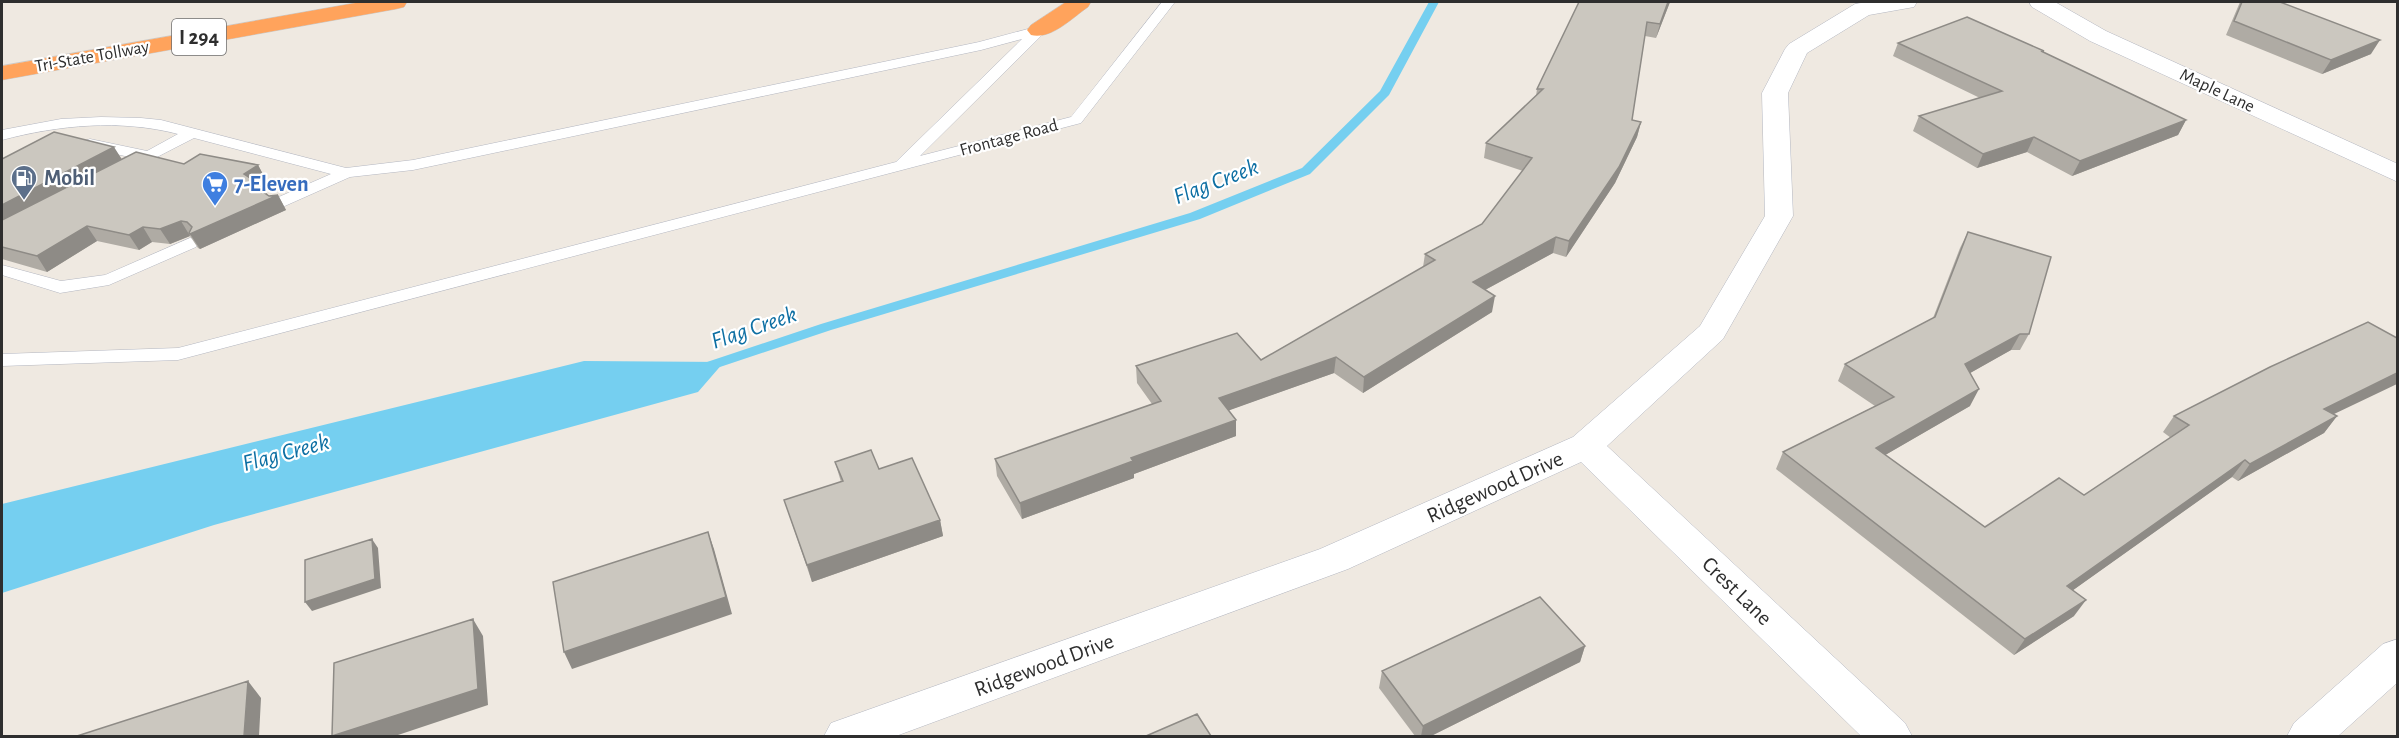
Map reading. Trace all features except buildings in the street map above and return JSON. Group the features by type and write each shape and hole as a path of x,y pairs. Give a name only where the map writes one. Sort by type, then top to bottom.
{"highway":[{"name":"Tri-State Tollway","path":"2,73 396,2"},
{"path":"1039,30 1080,2"}],"street":[{"name":"Ridgewood Drive","path":"846,736 1334,559 1585,446 1712,332 1779,216 1775,93 1797,49 1863,9 1906,2"},
{"name":"Maple Lane","path":"2040,2 2098,36 2397,174"},
{"name":"Crest Lane","path":"1585,446 1890,736"},
{"path":"2309,736 2397,656"}],"lane":[{"name":"Frontage Road","path":"2,360 178,354 1076,120 1168,2"},
{"path":"902,165 1039,30"},
{"path":"278,204 346,173 423,163 981,46 1039,30"},
{"path":"2,135 52,124 102,121 160,125 346,173"},
{"path":"108,178 192,133"},
{"path":"50,142 59,138 149,156"},
{"path":"2,270 60,287 109,280 190,243"}],"water":[{"path":"584,361 724,362 698,392 214,525 2,593 2,504"}],"waterway":[{"name":"Flag Creek","path":"706,367 826,327 1195,216 1306,171 1385,93 1434,2"}],"place":[{"name":"Mobil","path":"24,201"},
{"name":"7-Eleven","path":"215,207"}]}
